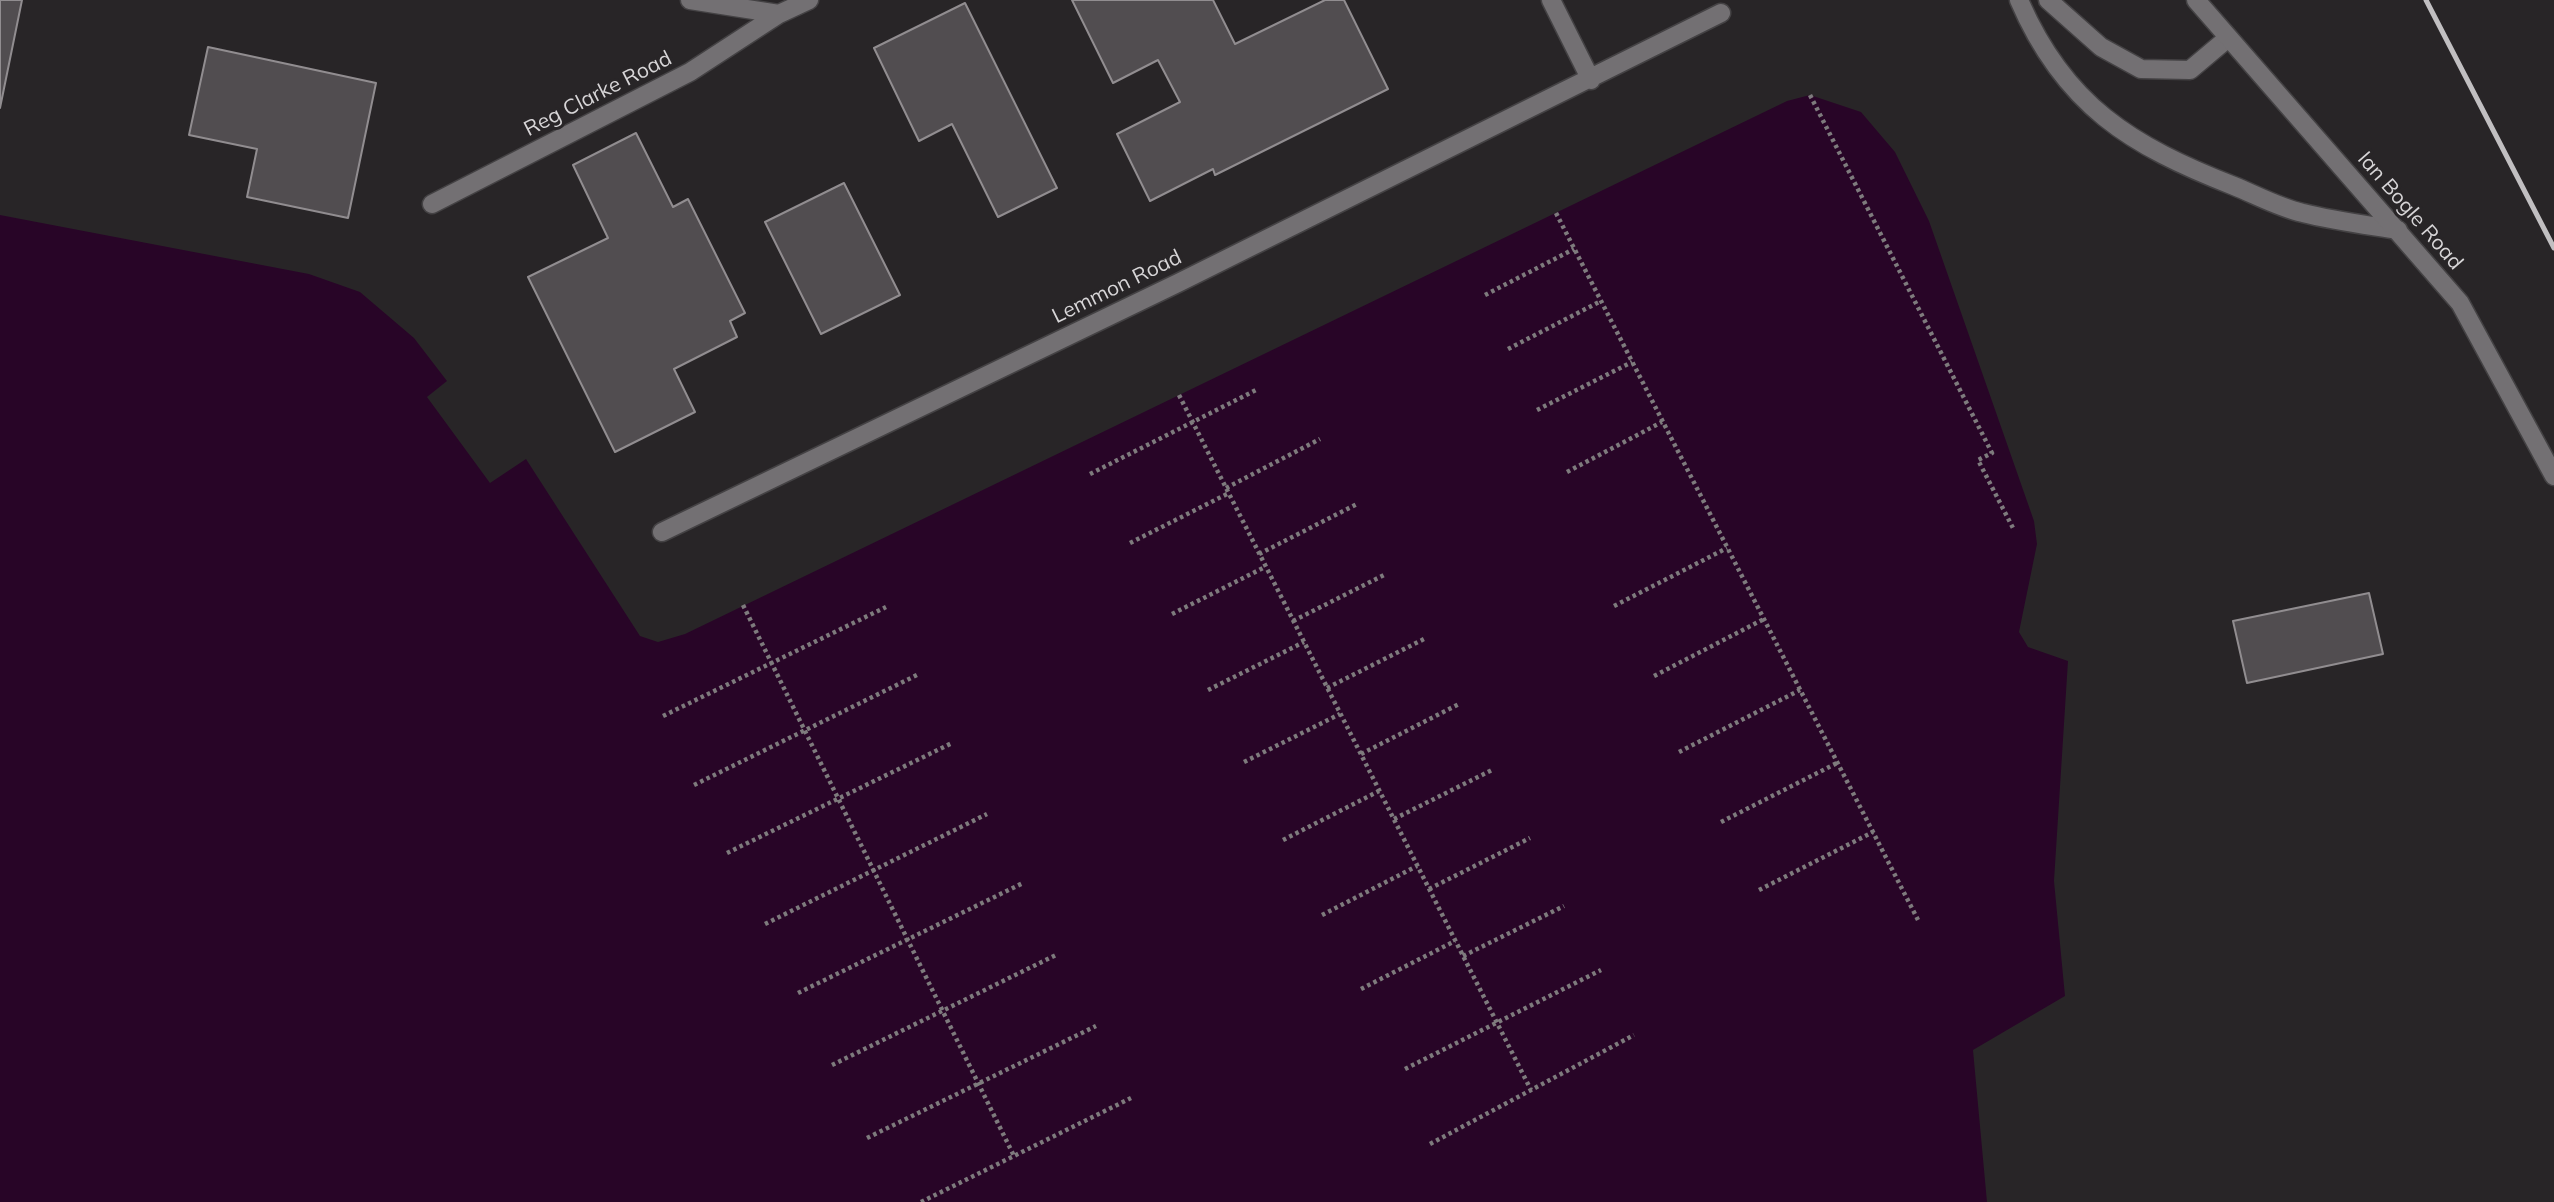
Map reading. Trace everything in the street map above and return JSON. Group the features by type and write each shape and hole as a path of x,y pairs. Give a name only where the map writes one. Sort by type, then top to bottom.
{"street":[{"path":"690,0 779,15"},
{"name":"Reg Clarke Road","path":"432,204 690,72 779,15 809,0"},
{"path":"1551,0 1591,80"},
{"path":"2019,0 2031,28 2063,78 2095,112 2127,136 2211,177 2301,213 2398,230"},
{"path":"2048,0 2101,47 2141,69 2190,70 2228,38"},
{"name":"Ian Bogle Road","path":"2196,0 2460,303 2554,476"},
{"name":"Lemmon Road","path":"662,532 1591,80 1721,13"}],"path":[{"path":"1811,95 1992,453 1978,460 2014,530"},
{"path":"1556,213 1918,920"},
{"path":"1485,295 1574,249"},
{"path":"1508,349 1601,302"},
{"path":"1537,410 1632,362"},
{"path":"1090,474 1256,390"},
{"path":"1179,395 1531,1090"},
{"path":"1567,472 1663,422"},
{"path":"1130,543 1320,439"},
{"path":"1259,554 1357,504"},
{"path":"1614,606 1727,548"},
{"path":"1171,614 1265,567"},
{"path":"1293,621 1386,574"},
{"path":"743,605 1014,1156"},
{"path":"663,716 886,607"},
{"path":"1654,676 1764,620"},
{"path":"1327,688 1426,638"},
{"path":"1208,690 1304,642"},
{"path":"694,785 919,674"},
{"path":"1679,752 1800,690"},
{"path":"1361,754 1459,704"},
{"path":"1244,762 1340,713"},
{"path":"727,853 952,743"},
{"path":"1721,822 1837,763"},
{"path":"1394,819 1492,770"},
{"path":"1283,840 1380,791"},
{"path":"765,924 988,814"},
{"path":"1759,890 1873,832"},
{"path":"1429,889 1530,838"},
{"path":"1322,915 1417,866"},
{"path":"799,993 1023,883"},
{"path":"1463,956 1564,906"},
{"path":"1361,989 1455,941"},
{"path":"832,1065 1058,954"},
{"path":"1405,1069 1601,970"},
{"path":"867,1138 1096,1026"},
{"path":"1430,1144 1634,1035"},
{"path":"921,1202 1131,1098"}],"shaded area":[{"path":"1810,95 1861,112 1895,152 1929,221 2034,521 2037,544 2019,632 2028,647 2068,661 2054,881 2065,996 1973,1050 1987,1202 0,1202 0,215 309,274 360,292 414,338 447,381 427,397 490,483 526,459 640,636 658,642 685,634 1787,101"}],"building":[{"path":"0,0 22,0 0,108"},
{"path":"1072,0 1213,0 1235,44 1325,0 1344,0 1388,89 1215,175 1213,169 1150,201 1117,134 1180,102 1158,60 1113,83"},
{"path":"965,3 1057,188 998,217 952,124 919,141 874,48"},
{"path":"208,47 376,83 348,218 247,197 257,149 189,135"},
{"path":"636,133 673,207 688,199 745,313 730,321 737,337 674,369 695,412 615,452 528,277 608,238 573,165"},
{"path":"844,183 900,295 821,334 765,222"},
{"path":"2369,593 2383,654 2247,683 2233,621"}],"railway":[{"path":"2426,0 2554,248"}]}
